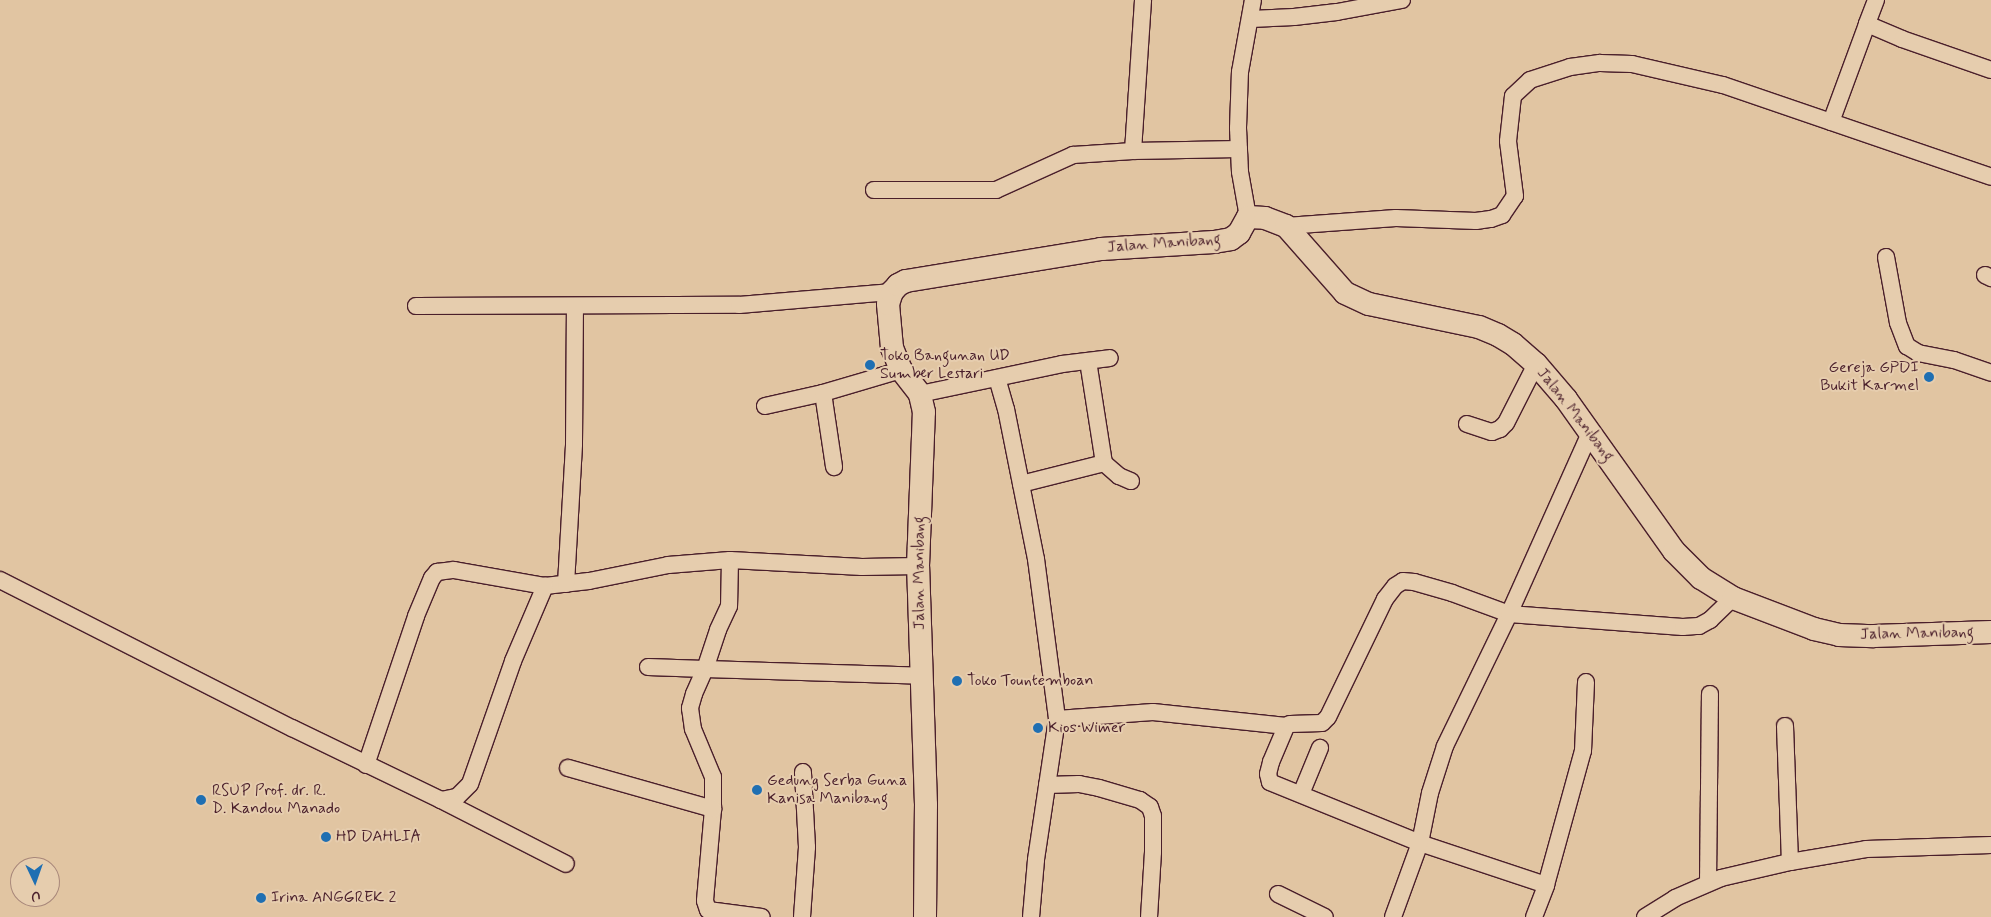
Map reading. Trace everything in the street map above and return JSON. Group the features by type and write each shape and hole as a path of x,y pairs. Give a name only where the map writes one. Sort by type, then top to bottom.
{"street":[{"path":"1133,150 1143,0"},
{"path":"1248,217 1240,172 1240,72 1253,0"},
{"path":"1251,19 1337,12 1402,0"},
{"path":"1831,122 1876,0"},
{"path":"1867,24 1991,70"},
{"path":"1286,226 1377,218 1476,220 1491,219 1502,215 1515,196 1508,141 1513,96 1530,80 1570,67 1600,63 1632,64 1723,85 1991,177"},
{"path":"874,190 996,190 1004,188 1067,157 1133,150 1239,149"},
{"name":"Jalan Manibang","path":"925,917 926,805 918,566 924,412 920,394 901,370 892,348 888,304 892,292 898,285 916,279 1100,249 1214,242 1231,239 1239,233 1248,217 1265,218 1286,226 1346,293 1369,304 1478,327 1498,335 1513,344 1536,364 1566,400 1674,551 1701,578 1733,598 1814,629 1839,635 1874,636 1991,632"},
{"path":"1886,257 1898,323 1907,346 1918,353 1954,360 1991,373"},
{"path":"416,306 738,305 892,292"},
{"path":"566,584 574,444 575,307"},
{"path":"920,394 1110,358"},
{"path":"1088,361 1104,463 1111,471 1131,481"},
{"path":"1467,424 1492,432 1500,429 1506,423 1536,364"},
{"path":"766,406 823,393 901,370"},
{"path":"997,378 1006,409 1036,559 1058,719 1036,860 1031,917"},
{"path":"823,393 834,468"},
{"path":"1393,917 1420,843 1430,793 1445,746 1590,434"},
{"path":"1021,484 1104,463"},
{"path":"730,560 729,606 694,694 691,720 697,742 713,776 713,809 704,890 708,910 762,917"},
{"path":"366,765 416,616 432,578 437,572 454,570 544,586 566,584 668,565 730,560 862,567 918,566"},
{"path":"0,580 566,864"},
{"path":"1058,719 1153,712 1286,726 1290,724 1322,723 1328,717 1385,599 1395,586 1403,581 1414,582 1452,593 1508,614 1683,627 1699,626 1710,620 1733,598"},
{"path":"440,800 456,797 470,784 513,661 544,586"},
{"path":"648,667 922,676"},
{"path":"1534,917 1546,885 1583,751 1586,682"},
{"path":"1708,883 1710,694"},
{"path":"1286,726 1271,762 1268,778 1270,782 1420,843 1546,885"},
{"path":"1785,726 1790,862"},
{"path":"1301,794 1320,748"},
{"path":"568,768 713,809"},
{"path":"802,917 807,847 803,772"},
{"path":"1047,785 1072,784 1099,788 1140,800 1150,807 1153,816 1150,917"},
{"path":"1645,917 1676,898 1708,883 1790,862 1866,849 1991,845"},
{"path":"1278,894 1325,917"}],"place":[{"name":"Toko Bangunan UD Sumber Lestari","path":"870,365"},
{"name":"Gereja GPDI Bukit Karmel","path":"1929,377"},
{"name":"Toko Tountemboan","path":"957,681"},
{"name":"Kios Wimer","path":"1038,728"},
{"name":"Gedung Serba Guna Kanisa Manibang","path":"757,790"},
{"name":"RSUP Prof. dr. R. D. Kandou Manado","path":"201,800"},
{"name":"HD DAHLIA","path":"326,837"},
{"name":"Irina ANGGREK 2","path":"261,898"}]}
